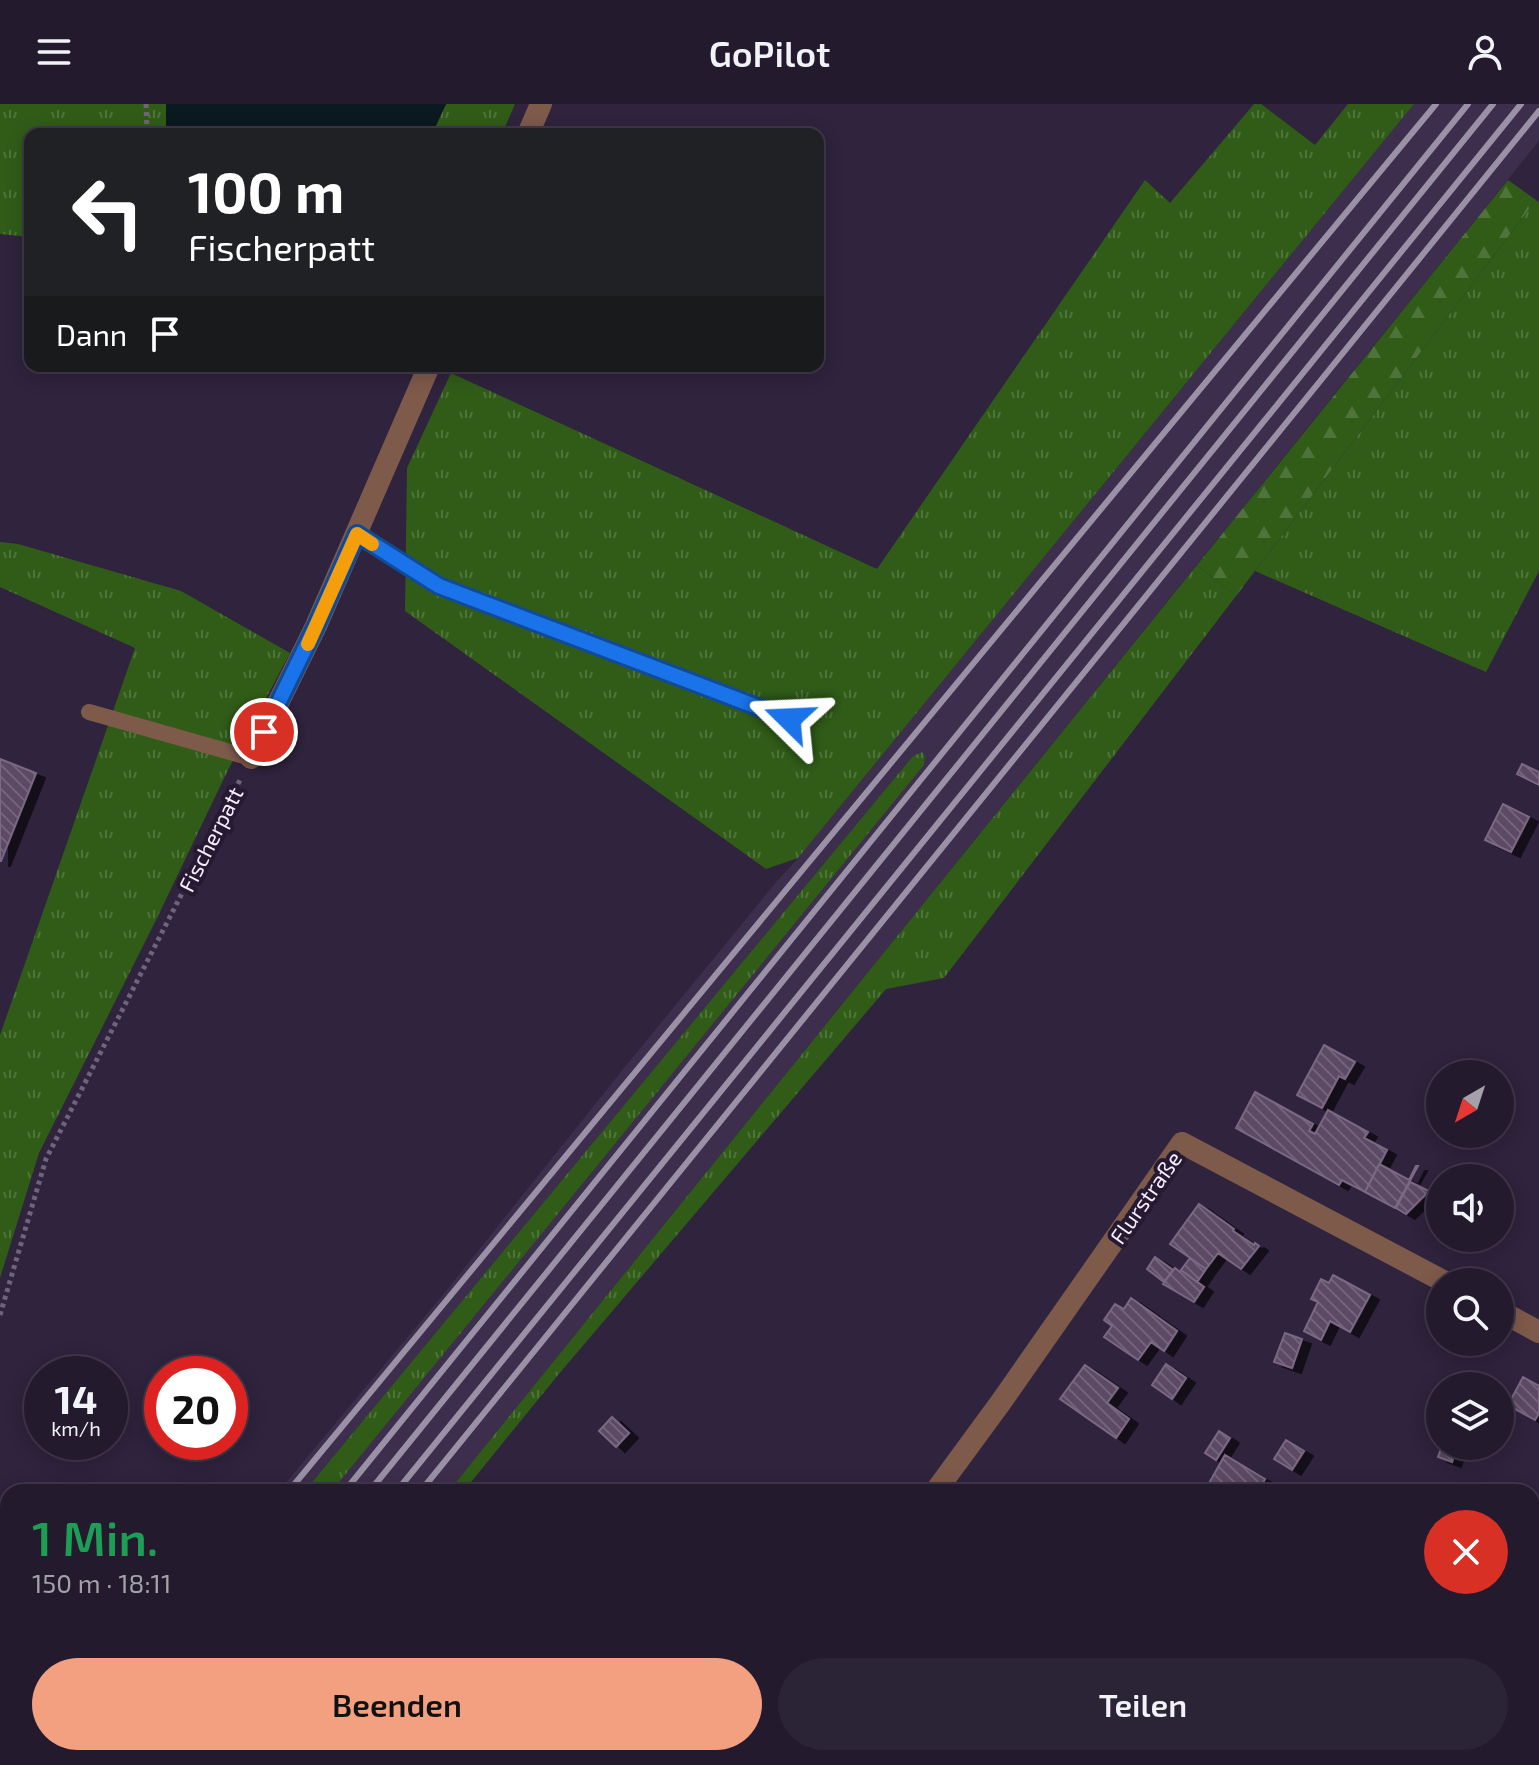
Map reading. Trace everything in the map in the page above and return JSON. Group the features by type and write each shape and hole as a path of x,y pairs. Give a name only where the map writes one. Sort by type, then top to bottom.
{"street":[{"path":"531,128 541,104"},
{"path":"251,758 316,626 426,372"},
{"name":"Flurstraße","path":"941,1484 1182,1143 1426,1272"},
{"path":"1514,1319 1539,1332"}],"lane":[{"path":"357,534 439,586 789,719"},
{"path":"89,712 251,758"}],"path":[{"path":"146,104 147,128"},
{"name":"Fischerpatt","path":"0,1315 46,1159 251,758"}],"shaded area":[{"path":"166,104 446,104 435,128 166,128"},
{"path":"1414,104 1539,104 1539,141 454,1484 338,1484 924,765 922,752 913,756 311,1484 285,1484 442,1296 624,1068"}],"green space":[{"path":"0,104 166,104 166,128 24,128 24,236 0,234"},
{"path":"446,104 515,104 505,128 435,128"},
{"path":"1254,104 1261,104 1315,145 1348,104 1414,104 798,858 766,869 405,611 407,468 451,373 877,569 1145,180 1170,203"},
{"path":"1508,180 1536,200 1236,596 1197,565"},
{"path":"1536,200 1539,202 1539,571 1486,672 1255,571"},
{"path":"0,542 18,544 181,591 290,653 227,772 39,1153 0,1278 0,1035 135,648 0,587"},
{"path":"1197,565 1236,596 944,978 886,989 558,1375 469,1484 454,1484"},
{"path":"922,752 924,765 338,1484 311,1484 913,756"}],"building":[{"path":"0,759 36,773 1,861 0,861"},
{"path":"1522,764 1539,772 1539,785 1517,774"},
{"path":"1503,804 1529,817 1511,852 1485,840"},
{"path":"1324,1045 1355,1062 1345,1079 1339,1076 1322,1108 1297,1095"},
{"path":"1255,1092 1313,1124 1309,1131 1315,1134 1328,1110 1368,1132 1364,1138 1387,1150 1365,1192 1342,1180 1339,1185 1236,1128"},
{"path":"1379,1164 1409,1180 1418,1166 1395,1208 1365,1192"},
{"path":"1410,1182 1426,1190 1426,1194 1406,1214 1396,1208"},
{"path":"1199,1204 1233,1231 1259,1246 1241,1269 1218,1253 1206,1269 1170,1244"},
{"path":"1155,1257 1173,1270 1164,1282 1147,1269"},
{"path":"1190,1258 1206,1269 1197,1282 1181,1270"},
{"path":"1175,1268 1204,1287 1194,1302 1163,1284"},
{"path":"1333,1275 1370,1295 1350,1332 1330,1321 1321,1340 1304,1331 1318,1302 1311,1299 1321,1279 1329,1283"},
{"path":"1131,1298 1177,1331 1164,1351 1151,1342 1138,1360 1104,1337 1112,1326 1104,1320 1115,1304 1124,1309"},
{"path":"1285,1333 1302,1339 1292,1368 1274,1362"},
{"path":"1166,1364 1186,1378 1172,1399 1152,1385"},
{"path":"1085,1365 1118,1388 1107,1403 1129,1419 1116,1438 1060,1399"},
{"path":"1523,1377 1539,1386 1539,1413 1535,1420 1514,1408 1514,1394"},
{"path":"612,1417 629,1433 616,1447 599,1431"},
{"path":"1219,1431 1230,1438 1216,1460 1205,1453"},
{"path":"1286,1440 1304,1451 1292,1470 1274,1459"},
{"path":"1225,1455 1265,1479 1262,1484 1209,1484"}],"railway":[{"path":"295,1484 1436,104"},
{"path":"350,1484 1468,104"},
{"path":"375,1484 1493,104"},
{"path":"402,1484 1521,104"},
{"path":"426,1484 1539,111"}],"slow traffic":[{"path":"308,644 357,534 372,544"}],"route":[{"path":"264,732 357,534 439,586 789,719"}]}
